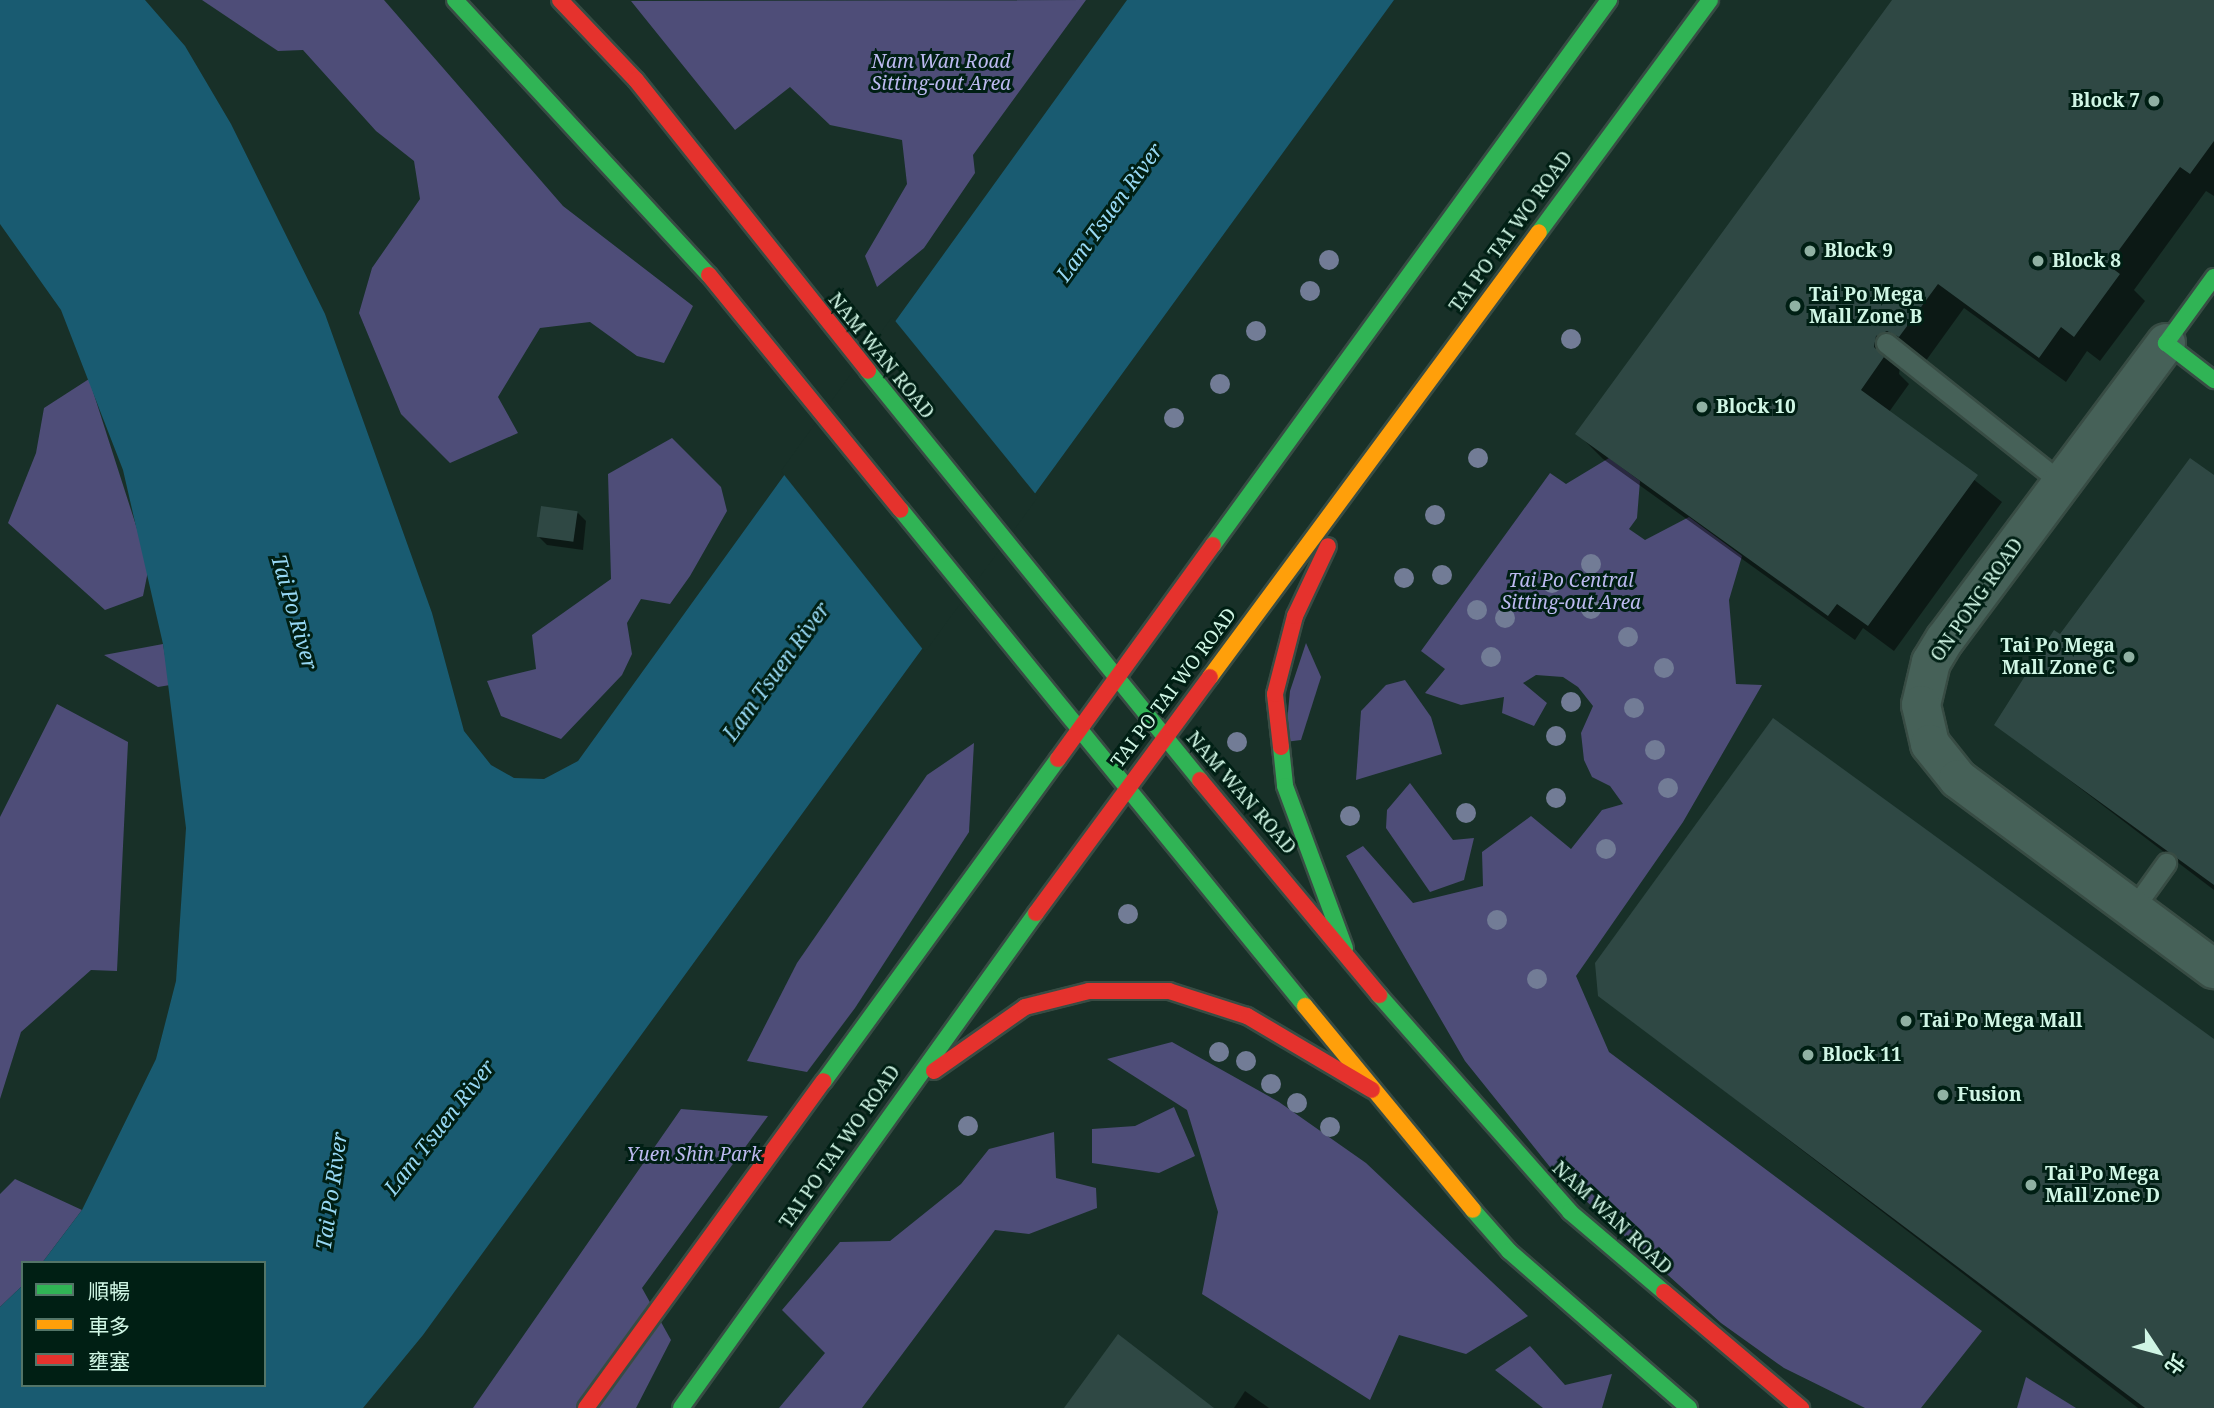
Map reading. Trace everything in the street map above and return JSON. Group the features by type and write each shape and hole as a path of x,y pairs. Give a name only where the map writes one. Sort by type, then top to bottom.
{"main road":[{"path":"455,0 682,242 1077,731 1372,1090 1509,1251 1689,1408"},
{"name":"NAM WAN ROAD","path":"560,0 636,80 1115,680 1345,948 1489,1126 1570,1212 1801,1408"},
{"path":"586,1408 1609,0"},
{"name":"TAI PO TAI WO ROAD","path":"681,1408 898,1099 1710,0"},
{"name":"ON PONG ROAD","path":"2166,343 2214,277"},
{"path":"2166,343 2214,380"},
{"path":"1345,948 1285,786 1275,694 1295,616 1365,468"},
{"path":"898,1099 1025,1007 1089,991 1169,991 1247,1016 1372,1090"}],"street":[{"name":"ON PONG ROAD","path":"2166,343 1931,662 1921,705 1930,744 1958,779 2214,969"}],"lane":[{"path":"1886,343 2062,483"},
{"path":"2133,909 2166,863"}],"green space":[{"path":"202,0 384,0 563,206 693,306 664,363 637,356 590,322 540,328 498,397 518,433 450,463 401,414 359,313 372,268 420,199 414,161 376,131 303,50 278,51"},
{"name":"Nam Wan Road Sitting-out Area","path":"1086,0 973,155 975,173 924,248 877,287 865,256 907,184 902,140 830,125 790,87 735,130 631,1"},
{"path":"89,379 149,566 143,596 105,610 8,523 36,453 44,408"},
{"path":"672,438 721,487 727,511 690,576 670,604 641,599 627,623 632,654 622,675 561,739 501,716 487,681 536,669 532,635 611,579 608,474"},
{"name":"Tai Po Central Sitting-out Area","path":"1609,458 1640,481 1637,518 1629,529 1645,540 1689,517 1742,556 1729,600 1736,684 1762,685 1683,822 1576,976 1609,1052 1982,1331 1921,1408 1865,1408 1784,1368 1721,1323 1554,1172 1465,1061 1346,856 1363,846 1413,903 1483,886 1482,852 1531,816 1571,849 1602,810 1623,804 1610,786 1592,777 1584,760 1581,733 1593,706 1578,687 1563,677 1536,675 1523,683 1547,703 1534,726 1502,713 1504,697 1461,705 1425,693 1445,669 1421,651 1550,473 1566,484"},
{"path":"1306,643 1321,677 1301,740 1285,742 1290,691"},
{"path":"163,644 170,685 158,687 104,655"},
{"path":"1405,680 1431,717 1442,754 1356,780 1361,711 1386,685"},
{"path":"57,704 128,742 117,971 91,970 21,1032 0,1099 0,817"},
{"path":"974,743 969,832 855,1008 807,1072 747,1061 797,963 927,775"},
{"path":"1410,783 1453,840 1474,838 1464,880 1430,892 1386,828 1387,810"},
{"path":"1172,1042 1279,1102 1366,1163 1528,1316 1466,1354 1399,1335 1370,1400 1202,1294 1218,1212 1187,1110 1107,1059"},
{"path":"1174,1107 1195,1156 1159,1173 1092,1163 1092,1129 1135,1126"},
{"name":"Yuen Shin Park","path":"681,1109 768,1116 642,1288 671,1340 636,1408 473,1408"},
{"path":"1054,1132 1056,1178 1096,1188 1097,1208 1029,1234 995,1230 862,1408 779,1408 825,1353 782,1310 840,1242 890,1241 961,1184 989,1149"},
{"path":"15,1179 82,1210 44,1261 21,1261 21,1287 0,1307 0,1194"},
{"path":"1530,1346 1565,1385 1612,1374 1602,1408 1543,1408 1495,1370"},
{"path":"2026,1377 2076,1408 2017,1408"}],"water":[{"path":"0,0 145,0 185,46 231,124 325,314 432,613 464,731 491,765 514,778 544,779 578,761 1127,0 1394,0 423,1335 363,1408 0,1408 0,1307 21,1287 21,1387 266,1387 266,1261 44,1261 82,1210 156,1059 176,981 186,828 163,644 123,470 61,310 0,224"}],"pier":[{"path":"892,317 1038,497 925,652 781,471"}],"building":[{"name":"Tai Po Mega Mall Zone B","path":"1892,0 2214,0 2214,141 2190,174 2180,167 2108,265 2120,274 2074,337 2061,327 2039,358 1938,284 1899,337 1887,331 1876,336 1874,347 1884,357 1861,390 1978,475 1868,626 1837,604 1828,616 1575,434"},
{"name":"Tai Po Mega Mall Zone C","path":"2190,458 2214,475 2214,885 1994,725 2054,630 2060,634"},
{"path":"541,506 578,511 573,542 537,537"},
{"name":"Tai Po Mega Mall Zone D","path":"1773,718 2214,1039 2214,1408 2145,1408 1598,996 1595,963"},
{"path":"1118,1334 1214,1408 1064,1408"}],"traffic: fast":[{"path":"455,0 709,275"},
{"path":"1213,545 1609,0"},
{"path":"1539,232 1710,0"},
{"path":"2214,277 2166,343 2214,380"},
{"path":"868,371 1200,780"},
{"path":"901,510 1305,1006"},
{"path":"1281,747 1285,786 1345,948"},
{"path":"824,1081 1058,759"},
{"path":"681,1408 1036,913"},
{"path":"1379,995 1570,1212 1664,1292"},
{"path":"1473,1210 1509,1251 1689,1408"}],"traffic: slow":[{"path":"1210,677 1539,232"},
{"path":"1305,1006 1473,1210"}],"traffic: jam":[{"path":"560,0 636,80 868,371"},
{"path":"709,275 901,510"},
{"path":"1058,759 1213,545"},
{"path":"1281,747 1275,694 1295,616 1328,546"},
{"path":"1036,913 1210,677"},
{"path":"1200,780 1379,995"},
{"path":"934,1071 1025,1007 1089,991 1169,991 1247,1016 1372,1090"},
{"path":"586,1408 824,1081"},
{"path":"1664,1292 1801,1408"}],"place":[{"name":"Block 7","path":"2154,101"},
{"name":"Block 9","path":"1810,251"},
{"name":"Block 8","path":"2038,261"},
{"name":"Tai Po Mega Mall Zone B","path":"1795,306"},
{"name":"Block 10","path":"1702,407"},
{"name":"Tai Po Mega Mall Zone C","path":"2129,657"},
{"name":"Tai Po Mega Mall","path":"1906,1021"},
{"name":"Block 11","path":"1808,1055"},
{"name":"Fusion","path":"1943,1095"},
{"name":"Tai Po Mega Mall Zone D","path":"2031,1185"}],"water label":[{"name":"Lam Tsuen River","path":"1109,212"},
{"name":"Tai Po River","path":"295,612"},
{"name":"Lam Tsuen River","path":"776,671"},
{"name":"Lam Tsuen River","path":"439,1127"},
{"name":"Tai Po River","path":"331,1191"}]}
